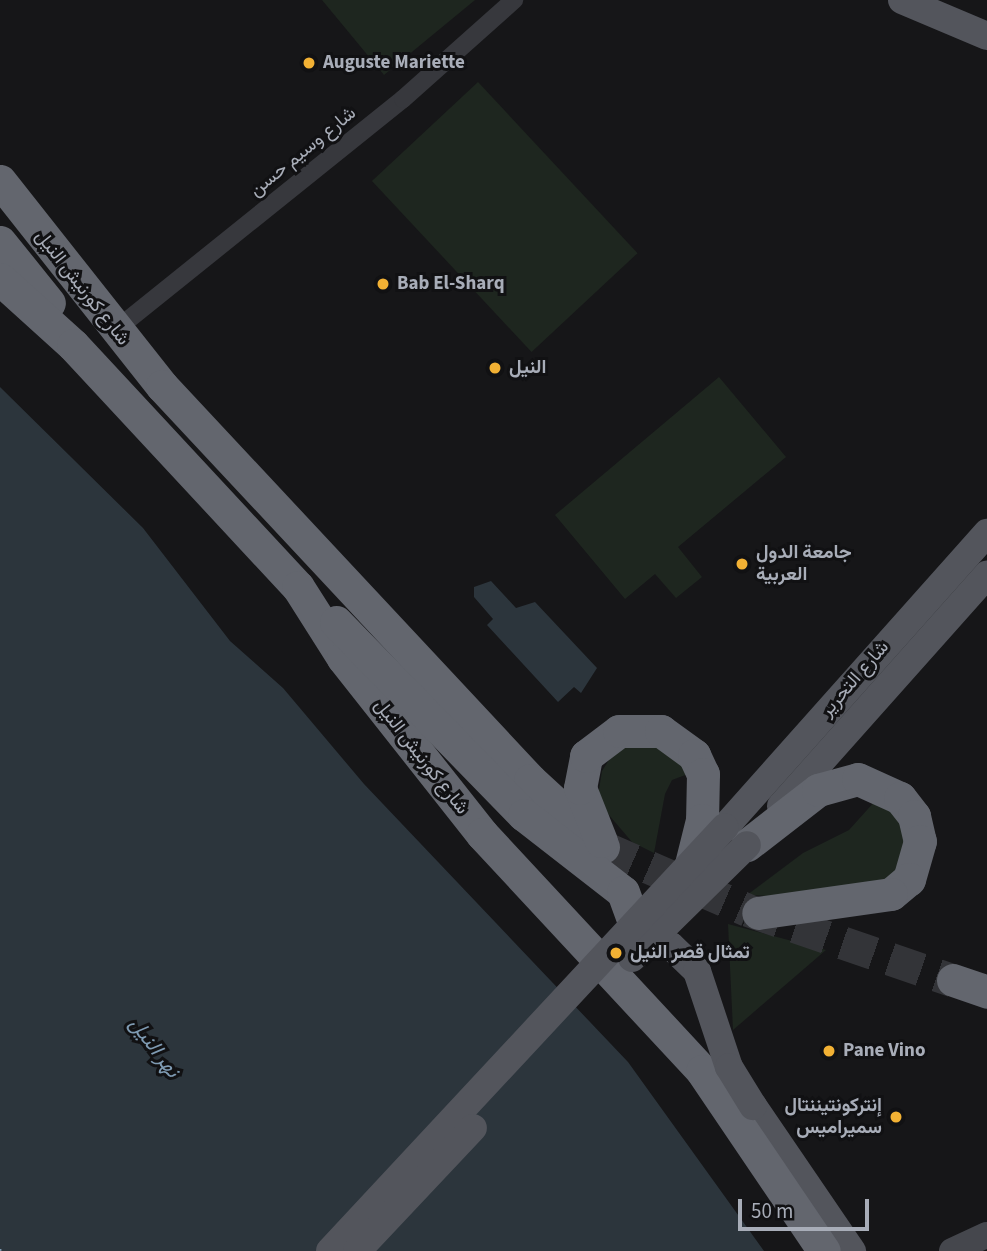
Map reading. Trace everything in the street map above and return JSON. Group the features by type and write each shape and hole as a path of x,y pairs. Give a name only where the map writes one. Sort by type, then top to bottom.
{"highway":[{"name":"شارع كورنيش النيل","path":"0,181 113,332 530,780 603,847 580,788 586,756 619,731 661,731 694,755 703,775 702,820 691,864"},
{"path":"0,242 73,345"},
{"name":"شارع كورنيش النيل","path":"0,279 73,345 298,587 343,658 482,834 702,1071 824,1251"},
{"path":"270,557 298,530"},
{"path":"298,587 524,815 622,892 642,934"},
{"path":"736,836 818,790 858,779 900,797 915,816 920,841 909,879 891,894 758,913"},
{"path":"953,980 987,992"}],"main road":[{"path":"902,0 987,36"},
{"name":"شارع التحرير","path":"736,836 987,533"},
{"name":"شارع التحرير","path":"736,836 987,575"},
{"path":"358,1251 642,934 691,864 736,836"},
{"path":"330,1251 736,836"},
{"path":"642,934 671,946 697,971 729,1067 852,1251"}],"street":[{"name":"شارع وسيم حسن","path":"113,332 403,99 514,0"},
{"path":"952,1251 987,1235"}],"shaded area":[{"path":"322,0 475,0 384,75"},
{"path":"478,82 638,253 532,352 372,181"},
{"path":"719,377 786,457 678,547 702,577 676,598 655,574 625,599 555,515"},
{"path":"670,746 688,774 672,780 665,794 654,853 632,842 597,801 602,771 617,747"},
{"path":"876,800 902,821 909,847 901,871 877,889 814,898 747,895 803,853 849,830"},
{"path":"728,924 826,950 733,1030"}],"water":[{"name":"نهر النيل","path":"0,387 143,528 230,641 283,688 364,784 628,1062 764,1251 0,1251"},
{"path":"491,581 516,608 535,602 597,668 581,693 574,687 558,702 487,625 493,619 474,597 474,587"}],"tunnel":[{"path":"603,847 748,910 953,980"}],"place":[{"name":"Auguste Mariette","path":"309,63"},
{"name":"Bab El-Sharq","path":"383,284"},
{"name":"النيل","path":"495,368"},
{"name":"جامعة الدول العربية","path":"742,564"},
{"name":"تمثال قصر النيل","path":"616,953"},
{"name":"Pane Vino","path":"829,1051"},
{"name":"إنتركونتيننتال سميراميس","path":"896,1117"}]}
